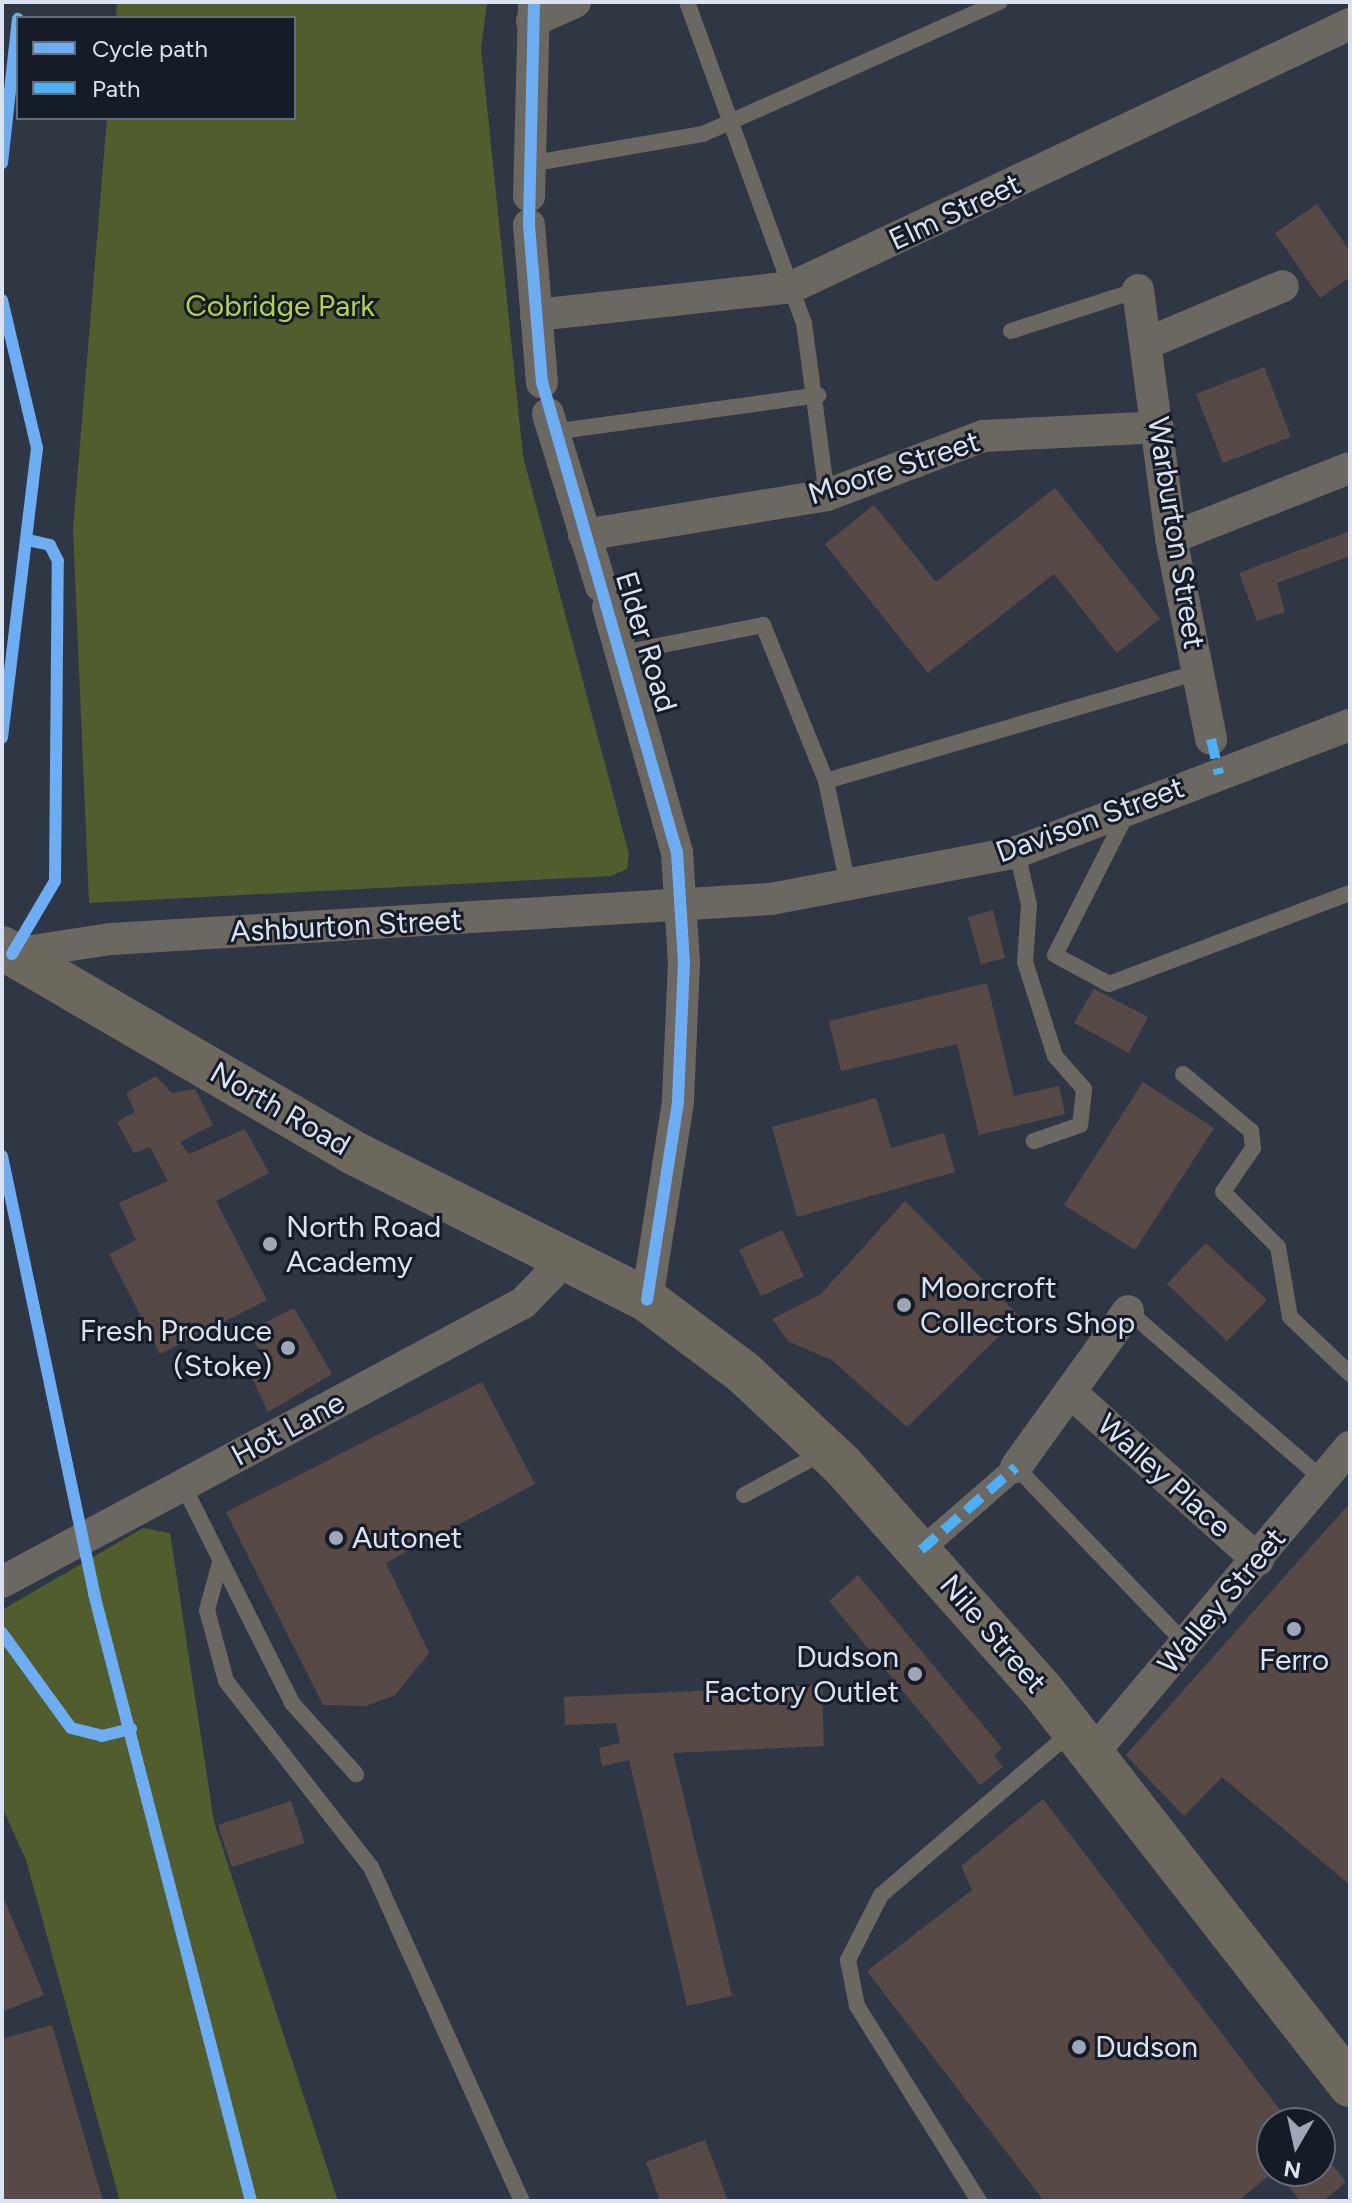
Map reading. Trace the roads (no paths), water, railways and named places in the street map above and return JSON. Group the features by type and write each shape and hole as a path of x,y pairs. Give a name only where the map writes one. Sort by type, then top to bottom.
{"main road":[{"name":"North Road","path":"7,951 352,1152 564,1261"},
{"name":"Nile Street","path":"564,1261 647,1300 743,1372 827,1451 921,1550 1083,1741 1350,2085"}],"street":[{"path":"533,12 575,2"},
{"name":"Elder Road","path":"533,12 529,211 542,382 584,535 659,772 680,907 678,1102 647,1300"},
{"name":"Elm Street","path":"536,315 792,287 1350,24"},
{"path":"1150,342 1283,286"},
{"name":"Warburton Street","path":"1138,290 1150,342 1171,538 1219,774"},
{"name":"Moore Street","path":"584,535 827,495 983,436 1158,427"},
{"path":"1171,538 1350,468"},
{"name":"Davison Street","path":"680,907 848,885 1017,852 1350,725"},
{"name":"Ashburton Street","path":"7,951 111,939 680,907"},
{"name":"Hot Lane","path":"2,1582 523,1303 564,1261"},
{"path":"921,1550 1016,1467 1128,1311"},
{"name":"Walley Place","path":"1070,1392 1258,1560"},
{"name":"Walley Street","path":"1083,1741 1186,1644 1350,1447"}],"lane":[{"path":"687,2 792,287 818,395 827,495"},
{"path":"529,164 733,123 1000,2"},
{"path":"1011,331 1138,290"},
{"path":"551,423 818,395"},
{"path":"622,653 763,625 826,781 848,885"},
{"path":"826,781 1198,672"},
{"path":"1131,806 1055,955 1109,984 1350,893"},
{"path":"1017,852 1029,905 1025,962 1055,1056 1084,1089 1080,1125 1034,1141"},
{"path":"1183,1074 1251,1131 1253,1148 1223,1192 1278,1247 1290,1317 1350,1374"},
{"path":"1128,1311 1324,1480"},
{"path":"744,1495 827,1451"},
{"path":"1016,1467 1186,1644"},
{"path":"183,1485 219,1566 292,1703 356,1774"},
{"path":"219,1566 207,1610 226,1681 371,1867 522,2201"},
{"path":"979,2201 857,2006 848,1960 857,1930 881,1895 1083,1741"}],"place":[{"name":"North Road Academy","path":"270,1244"},
{"name":"Moorcroft Collectors Shop","path":"904,1305"},
{"name":"Fresh Produce (Stoke)","path":"288,1348"},
{"name":"Autonet","path":"336,1538"},
{"name":"Ferro","path":"1294,1629"},
{"name":"Dudson Factory Outlet","path":"915,1674"},
{"name":"Dudson","path":"1079,2047"}],"park label":[{"name":"Cobridge Park","path":"280,306"}]}
